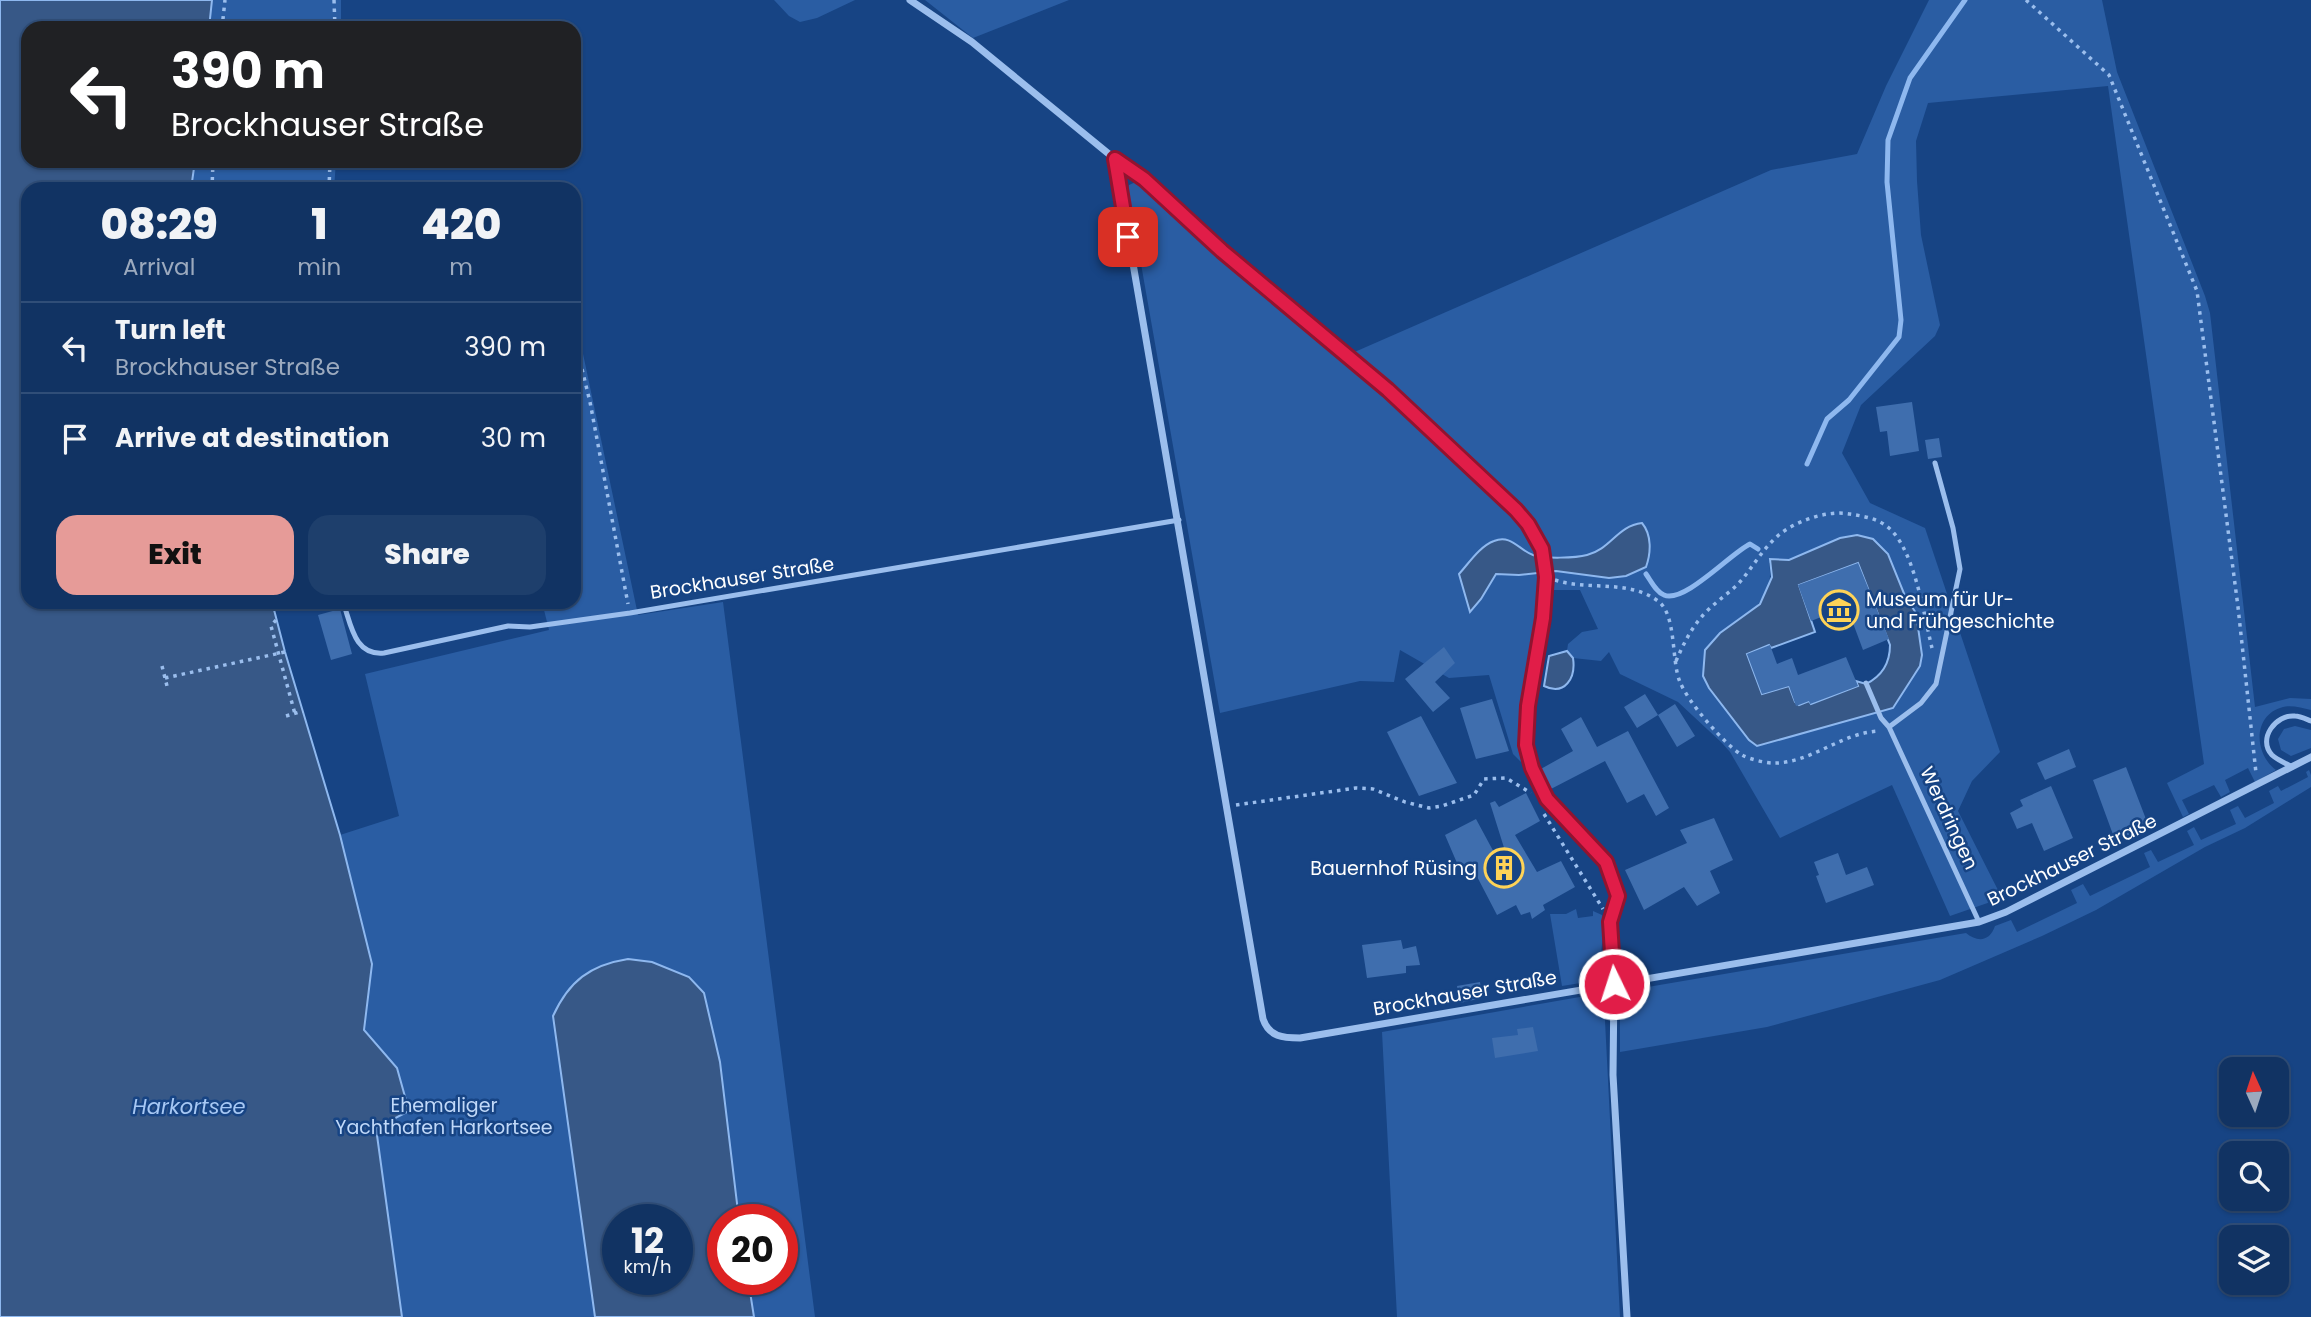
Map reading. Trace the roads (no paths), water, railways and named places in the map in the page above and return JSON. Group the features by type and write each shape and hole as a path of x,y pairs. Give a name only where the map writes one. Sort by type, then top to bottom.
{"street":[{"path":"910,0 972,42 1115,159"},
{"name":"Brockhauser Straße","path":"1115,159 1263,1019 1271,1032 1278,1036 1300,1038 1979,922 2006,912 2311,757"},
{"path":"1614,984 1613,1075 1628,1317"}],"lane":[{"path":"1115,159 1144,179 1232,259 1388,390 1528,524 1542,549 1546,577 1543,618 1528,706 1526,745 1532,768 1547,799 1606,862 1618,896 1610,922 1614,984"},
{"path":"1891,730 1921,703 1936,684 1959,569 1953,528 1935,463"},
{"name":"Brockhauser Straße","path":"346,609 358,644 373,654 508,626 530,627 630,613 1179,520"},
{"name":"Werdringen","path":"1866,684 1881,718 1891,730 1979,922"},
{"path":"2292,767 2271,754 2268,734 2275,721 2283,718 2294,715 2311,721"}],"water":[{"name":"Harkortsee","path":"0,0 212,0 210,21 21,21 21,168 194,168 192,182 21,182 21,609 274,609 340,835 372,964 364,1030 397,1068 409,1111 376,1128 402,1317 0,1317"},
{"path":"1642,523 1650,544 1646,567 1626,576 1609,578 1556,571 1519,575 1496,574 1470,612 1459,574 1489,543 1505,540 1538,556 1582,556 1602,548 1626,528"},
{"path":"1857,535 1873,539 1888,554 1905,596 1916,613 1922,655 1920,666 1893,708 1757,746 1749,740 1709,688 1703,676 1705,650 1720,633 1760,604 1772,577 1770,559 1789,560 1840,538","holes":["1858,563 1890,645 1887,663 1872,681 1866,684 1856,681 1858,686 1811,704 1809,701 1799,705 1795,702 1789,686 1762,694 1747,654 1815,632 1799,585"]},
{"path":"1567,651 1573,658 1573,672 1568,683 1558,689 1544,686 1549,656"},
{"path":"628,959 652,962 689,977 704,993 720,1062 737,1204 707,1204 707,1295 751,1295 754,1317 595,1317 553,1016 574,984 592,970"}],"waterway":[{"path":"1807,464 1827,419 1849,400 1899,337 1901,320 1887,182 1888,140 1910,78 1965,0"},
{"path":"1646,574 1659,591 1673,596 1695,585 1750,544 1758,549"}],"place":[{"name":"Museum für Ur- und Frühgeschichte","path":"1839,610"},
{"name":"Bauernhof Rüsing","path":"1504,868"}],"park label":[{"name":"Ehemaliger Yachthafen Harkortsee","path":"444,1116"}]}
